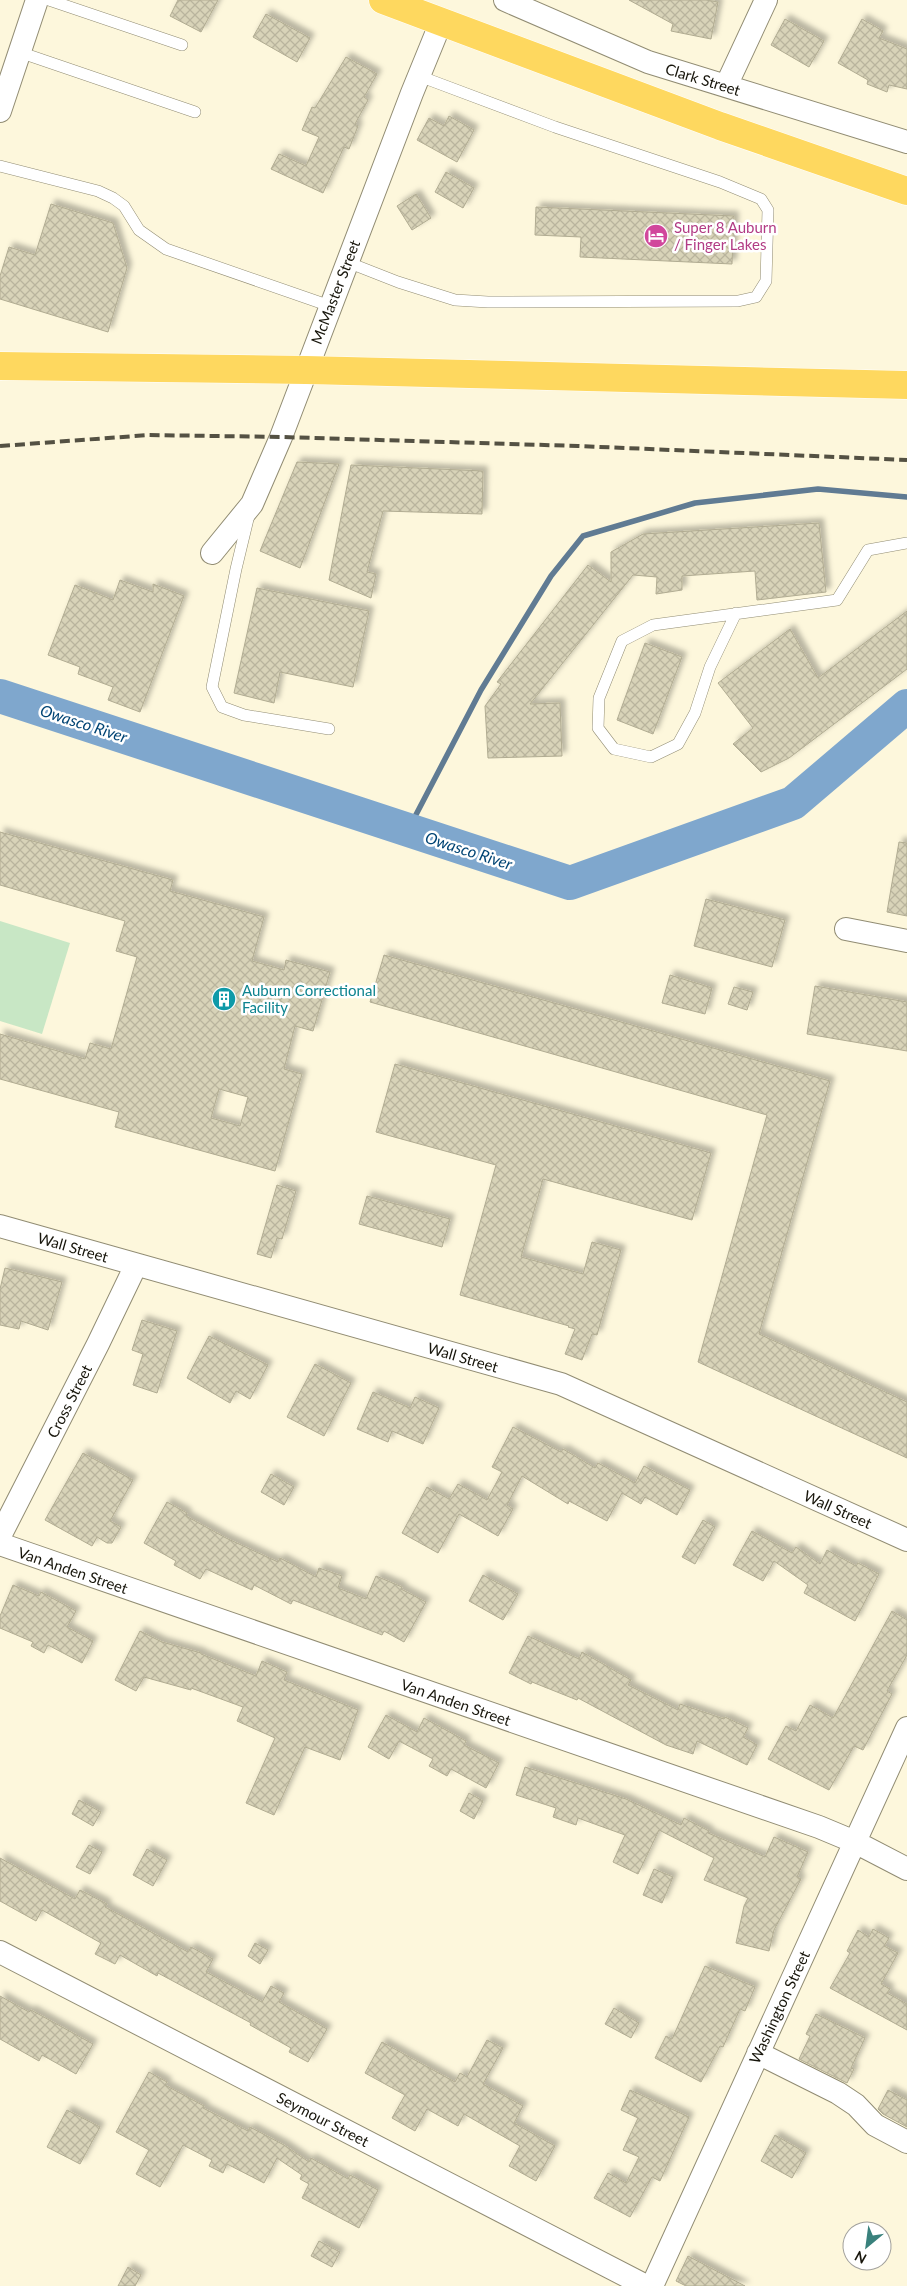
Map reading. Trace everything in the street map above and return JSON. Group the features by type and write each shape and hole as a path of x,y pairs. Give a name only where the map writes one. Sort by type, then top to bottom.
{"highway":[{"path":"383,0 713,124 907,191"},
{"path":"0,366 306,370 859,382 907,385"},
{"path":"859,382 907,368"}],"street":[{"path":"0,111 37,0"},
{"name":"Clark Street","path":"504,0 648,62 907,142"},
{"path":"726,86 766,0"},
{"name":"McMaster Street","path":"212,552 252,504 281,437 441,22"},
{"path":"846,929 907,941"},
{"name":"Wall Street","path":"0,1226 560,1384 907,1540"},
{"name":"Cross Street","path":"0,1536 136,1265"},
{"name":"Van Anden Street","path":"0,1544 819,1827 855,1842 907,1869"},
{"name":"Washington Street","path":"652,2286 907,1728"},
{"name":"Seymour Street","path":"0,1952 646,2286"},
{"path":"758,2054 838,2093 856,2105 875,2125 907,2142"}],"lane":[{"path":"49,0 182,45"},
{"path":"19,52 195,112"},
{"path":"347,262 398,282 455,300 488,302 738,301 756,297 766,281 768,210 760,199 720,182 555,127 419,76"},
{"path":"0,166 98,191 124,206 139,230 166,249 330,306"},
{"path":"252,504 236,569 212,688 222,707 244,715 329,729"},
{"path":"736,613 710,667 695,713 678,744 651,757 614,749 598,728 599,698 622,641 653,625 736,613 837,600 868,550 907,543"}],"green space":[{"path":"0,921 70,943 42,1034 0,1021"}],"building":[{"path":"178,0 218,0 201,32 170,16"},
{"path":"629,0 706,0 718,2 711,39 671,31 673,24"},
{"path":"266,14 310,38 297,62 253,37"},
{"path":"785,19 824,41 809,67 771,45"},
{"path":"862,19 883,31 879,38 907,49 907,89 889,85 887,92 867,84 868,80 838,63"},
{"path":"346,57 377,74 364,97 368,100 355,124 358,126 349,149 344,147 323,193 271,169 279,154 306,166 319,137 302,130 312,107 315,108"},
{"path":"449,116 474,130 457,162 417,140 429,118 444,126"},
{"path":"446,172 474,188 463,208 435,192"},
{"path":"416,194 431,218 412,230 397,206"},
{"path":"51,204 113,223 127,268 108,332 0,299 0,276 9,247 35,255"},
{"path":"536,207 734,216 732,264 580,257 581,237 535,235"},
{"path":"297,462 339,464 300,568 260,551"},
{"path":"351,465 483,471 482,514 383,511 367,572 376,574 371,598 329,580"},
{"path":"819,523 826,592 757,600 755,571 682,576 682,590 656,594 657,577 633,575 530,704 560,703 562,756 488,758 485,706 501,684 497,682 588,565 611,582 611,552 643,534"},
{"path":"120,580 153,592 153,584 184,596 140,712 108,700 113,687 78,674 80,667 48,655 75,585 113,600"},
{"path":"257,588 369,611 353,687 280,672 274,703 234,693"},
{"path":"907,611 907,669 789,758 761,772 733,744 753,728 718,683 790,629 818,678"},
{"path":"645,643 682,657 653,734 617,720"},
{"name":"Auburn Correctional Facility","path":"0,832 173,880 170,891 264,917 252,961 284,970 286,960 330,972 313,1031 295,1026 284,1069 302,1074 275,1171 115,1127 119,1112 0,1079 0,1034 85,1059 90,1043 111,1049 137,957 116,951 125,921 0,885","holes":["219,1089 248,1097 240,1126 211,1118"]},
{"path":"899,842 907,843 907,916 887,912"},
{"path":"706,899 785,920 772,967 694,946"},
{"path":"384,955 830,1081 759,1334 907,1402 907,1458 698,1362 767,1115 370,1002"},
{"path":"670,975 712,988 705,1014 662,1003"},
{"path":"815,986 907,1002 907,1051 807,1034"},
{"path":"734,987 753,992 747,1010 728,1004"},
{"path":"395,1064 711,1153 692,1220 543,1179 521,1257 583,1274 592,1242 621,1250 597,1335 592,1334 582,1360 565,1354 575,1329 460,1295 496,1165 376,1132"},
{"path":"277,1185 296,1191 282,1239 277,1238 271,1258 257,1254"},
{"path":"367,1196 450,1219 442,1247 359,1224"},
{"path":"5,1268 62,1282 48,1330 21,1321 19,1329 0,1325 0,1289"},
{"path":"142,1320 177,1331 157,1393 133,1385 143,1354 132,1350"},
{"path":"209,1336 268,1365 250,1399 236,1391 230,1403 187,1378"},
{"path":"315,1364 351,1383 324,1436 287,1417"},
{"path":"373,1392 410,1408 415,1397 439,1408 423,1444 392,1431 388,1442 357,1429"},
{"path":"513,1427 561,1452 563,1449 595,1468 598,1463 635,1483 644,1466 690,1490 677,1515 645,1497 641,1504 622,1493 607,1521 569,1501 568,1504 522,1476 507,1505 513,1509 498,1536 459,1514 438,1553 402,1533 427,1487 449,1499 458,1484 487,1500 502,1472 492,1467"},
{"path":"83,1453 133,1480 110,1521 121,1527 112,1543 107,1543 97,1537 92,1546 45,1520"},
{"path":"271,1474 294,1487 284,1505 261,1492"},
{"path":"167,1502 187,1513 186,1516 226,1538 278,1562 280,1558 316,1577 319,1568 342,1576 338,1588 366,1599 376,1576 402,1587 401,1589 426,1602 404,1642 384,1631 382,1635 293,1600 291,1604 254,1585 252,1590 206,1569 200,1579 174,1565 176,1561 144,1543"},
{"path":"703,1520 715,1527 695,1564 682,1557"},
{"path":"752,1531 792,1553 796,1547 820,1564 827,1550 856,1566 858,1563 879,1574 855,1621 804,1593 808,1585 774,1561 763,1581 733,1565"},
{"path":"483,1575 518,1594 503,1620 469,1601"},
{"path":"13,1585 39,1596 41,1592 76,1611 67,1627 93,1641 82,1663 48,1645 44,1653 31,1646 33,1642 0,1628 0,1616"},
{"path":"892,1611 907,1620 907,1655 887,1691 892,1694 863,1750 854,1746 829,1790 768,1759 786,1726 796,1731 810,1705 833,1718"},
{"path":"140,1631 162,1642 201,1653 256,1676 262,1661 287,1672 284,1680 358,1710 340,1760 305,1747 274,1815 246,1803 275,1738 237,1721 243,1707 191,1688 191,1690 144,1677 136,1691 115,1680"},
{"path":"528,1636 579,1659 582,1652 631,1680 628,1685 678,1710 680,1704 724,1719 725,1717 748,1728 743,1737 757,1745 747,1765 697,1741 693,1754 666,1745 578,1698 577,1700 532,1682 531,1684 509,1673"},
{"path":"386,1715 417,1732 424,1718 466,1741 464,1745 499,1763 486,1788 451,1769 447,1776 429,1766 433,1759 399,1741 389,1759 368,1747"},
{"path":"525,1767 626,1799 681,1825 684,1818 709,1831 708,1833 765,1857 774,1837 808,1852 797,1877 801,1879 774,1930 769,1951 736,1943 744,1906 748,1898 704,1880 714,1858 659,1830 638,1874 613,1862 625,1835 578,1818 576,1825 553,1817 556,1808 516,1795"},
{"path":"469,1793 483,1801 474,1819 460,1811"},
{"path":"79,1800 101,1812 93,1826 72,1814"},
{"path":"89,1845 102,1852 90,1874 76,1867"},
{"path":"147,1849 167,1860 153,1886 133,1875"},
{"path":"0,1858 75,1899 80,1890 107,1904 105,1907 188,1952 191,1947 213,1959 206,1972 262,2002 271,1986 284,1993 279,2002 327,2029 308,2062 289,2052 291,2048 250,2025 251,2023 158,1973 157,1976 120,1955 115,1964 95,1954 101,1943 42,1910 36,1921 0,1901"},
{"path":"654,1869 673,1877 662,1903 643,1895"},
{"path":"873,1929 889,1938 884,1946 898,1953 881,1984 890,1989 887,1993 907,2004 907,2030 830,1988 850,1953 847,1951 858,1930 869,1937"},
{"path":"255,1943 268,1950 260,1964 248,1956"},
{"path":"705,1966 755,1987 745,2011 740,2009 723,2047 720,2046 701,2082 655,2058 666,2036 672,2039"},
{"path":"0,1996 29,2012 31,2010 93,2044 76,2074 42,2055 39,2061 0,2039"},
{"path":"614,2008 639,2023 631,2038 605,2024"},
{"path":"816,2014 865,2038 851,2068 854,2069 847,2083 799,2059 810,2036 806,2034"},
{"path":"487,2040 503,2048 483,2084 523,2106 514,2123 555,2146 536,2181 509,2166 520,2146 464,2114 458,2126 427,2109 415,2131 392,2118 405,2095 365,2073 382,2042 455,2082 460,2073 467,2077"},
{"path":"149,2072 167,2082 165,2085 204,2106 203,2108 248,2131 250,2127 284,2145 309,2162 311,2158 348,2179 350,2175 378,2190 359,2228 302,2198 309,2184 300,2179 302,2175 277,2158 264,2183 227,2164 223,2173 209,2166 212,2160 183,2145 160,2187 136,2174 149,2150 116,2132"},
{"path":"630,2090 689,2117 660,2181 652,2177 630,2217 594,2198 608,2173 626,2183 639,2157 623,2150 638,2118 621,2110"},
{"path":"888,2090 907,2100 907,2127 883,2114 878,2109"},
{"path":"67,2110 100,2127 80,2164 47,2147"},
{"path":"775,2135 806,2153 792,2178 761,2161"},
{"path":"319,2241 340,2252 332,2267 311,2256"},
{"path":"688,2256 745,2286 686,2286 676,2281"},
{"path":"128,2267 141,2275 135,2286 118,2286"}],"waterway":[{"path":"408,830 481,690 551,576 583,536 695,503 818,489 907,497"},
{"name":"Owasco River","path":"0,696 570,883 793,803 907,706"}],"railway":[{"path":"0,446 149,435 281,437 578,446 907,460"}],"place":[{"name":"Super 8 Auburn / Finger Lakes","path":"656,236"},
{"name":"Auburn Correctional Facility","path":"224,999"}]}
